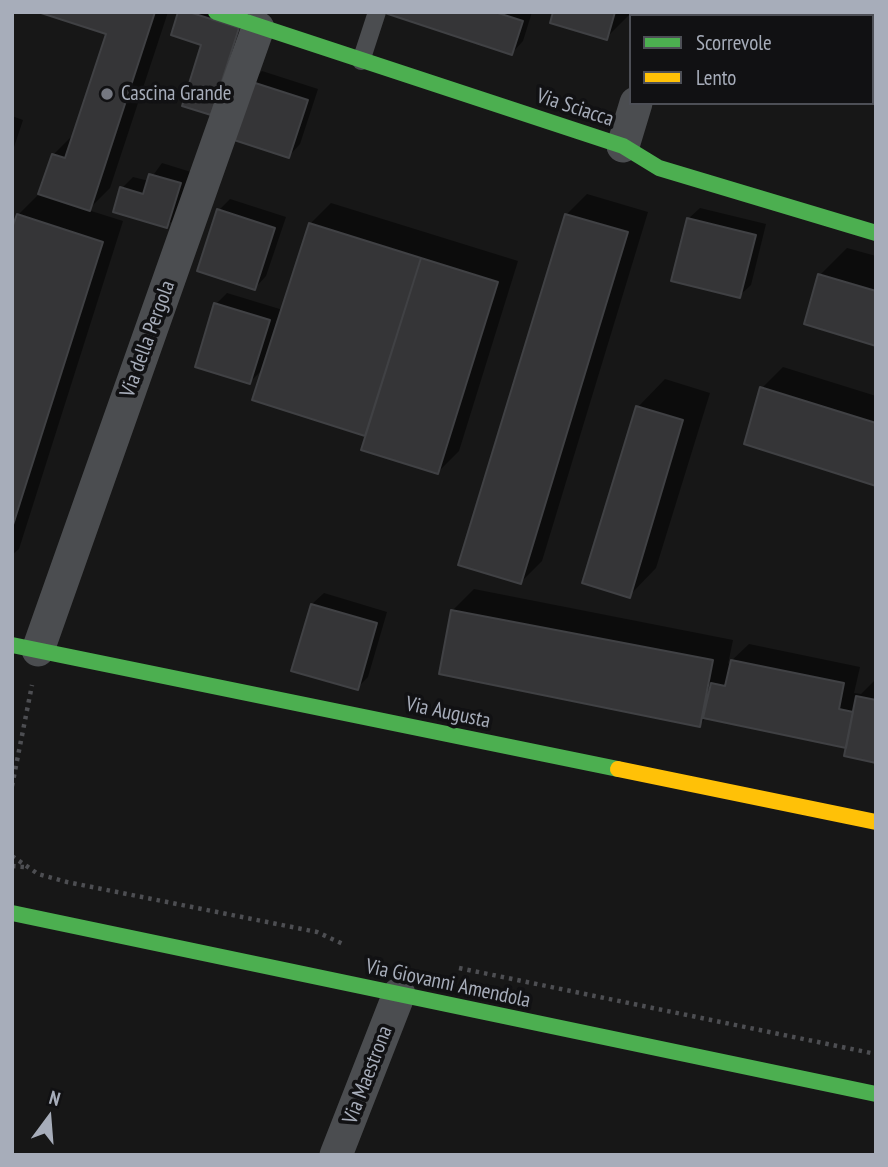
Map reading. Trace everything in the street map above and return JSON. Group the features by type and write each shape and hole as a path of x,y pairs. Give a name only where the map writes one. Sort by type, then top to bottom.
{"street":[{"name":"Via Sciacca","path":"216,12 623,146 659,168 876,233"},
{"name":"Via della Pergola","path":"25,647 258,28"},
{"path":"623,146 635,105"},
{"name":"Via Augusta","path":"25,647 876,822"},
{"name":"Via Giovanni Amendola","path":"12,913 876,1094"},
{"name":"Via Maestrona","path":"336,1155 399,994"}],"lane":[{"path":"361,61 377,12"}],"path":[{"path":"12,786 25,647"},
{"path":"12,856 26,867"},
{"path":"12,866 26,867 67,882 317,932 349,947 364,987"}],"building":[{"name":"Cascina Grande","path":"38,12 155,12 90,211 38,194 52,154 65,158 106,34"},
{"path":"178,12 189,12 239,28 211,115 182,106 201,45 171,35"},
{"path":"382,12 495,12 523,21 512,55"},
{"path":"553,12 615,12 607,40 550,23"},
{"path":"716,12 821,12 820,14"},
{"path":"249,81 308,100 289,158 231,139"},
{"path":"149,174 181,183 167,228 113,212 120,187 143,194"},
{"path":"217,209 275,228 255,290 197,271"},
{"path":"17,214 103,242 12,528 12,228"},
{"path":"565,214 628,232 521,584 458,565"},
{"path":"687,218 756,235 740,298 671,281"},
{"path":"309,223 421,258 365,436 252,400"},
{"path":"421,258 498,282 438,474 361,450"},
{"path":"818,274 876,291 876,346 804,324"},
{"path":"214,303 270,320 250,384 195,367"},
{"path":"760,387 876,423 876,486 744,444"},
{"path":"636,406 683,420 630,598 582,583"},
{"path":"311,604 377,623 358,690 291,671"},
{"path":"451,610 713,660 700,727 439,674"},
{"path":"731,660 844,683 839,709 853,712 846,748 703,718 711,683 725,686"},
{"path":"856,696 876,700 876,763 844,756"}],"traffic: fast":[{"path":"216,12 623,146 659,168 876,233"},
{"path":"12,645 618,769"},
{"path":"12,913 876,1094"}],"traffic: slow":[{"path":"618,769 876,822"}],"place":[{"name":"Cascina Grande","path":"107,94"}]}
